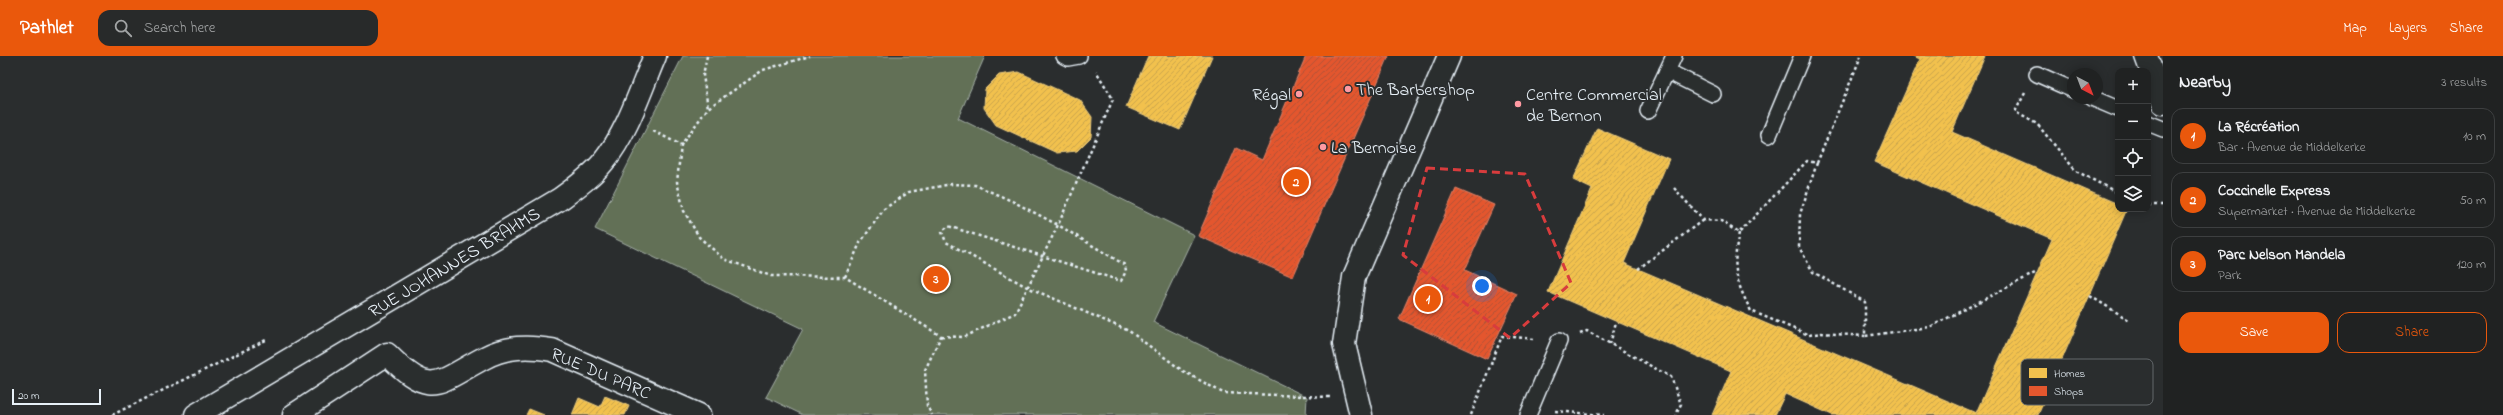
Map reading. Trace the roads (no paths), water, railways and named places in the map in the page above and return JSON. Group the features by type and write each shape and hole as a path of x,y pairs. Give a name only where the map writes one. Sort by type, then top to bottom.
{"street":[{"name":"RUE JOHANNES BRAHMS","path":"196,415 560,199 585,180 604,162 617,142 655,56"},
{"path":"1359,407 1344,344 1354,276 1449,56"},
{"path":"2146,56 2163,103"},
{"name":"RUE DU PARC","path":"294,415 387,354 414,378 433,383 452,378 485,358 507,349 528,346 552,350 700,415"}],"lane":[{"path":"1064,56 1068,58 1079,56"},
{"path":"1648,111 1674,56"},
{"path":"1769,135 1802,56"},
{"path":"1667,71 1713,94"},
{"path":"2037,74 2067,87"},
{"path":"2103,103 2115,109"},
{"path":"2151,124 2163,129"},
{"path":"1529,412 1559,341"}],"place":[{"name":"The Barbershop","path":"1348,89"},
{"name":"Régal","path":"1299,94"},
{"name":"Centre Commercial de Bernon","path":"1518,104"},
{"name":"La Bernoise","path":"1323,147"},
{"name":"Coccinelle Express","path":"1296,182"},
{"name":"Parc Nelson Mandela","path":"936,279"},
{"name":"La Récréation","path":"1428,299"}]}
